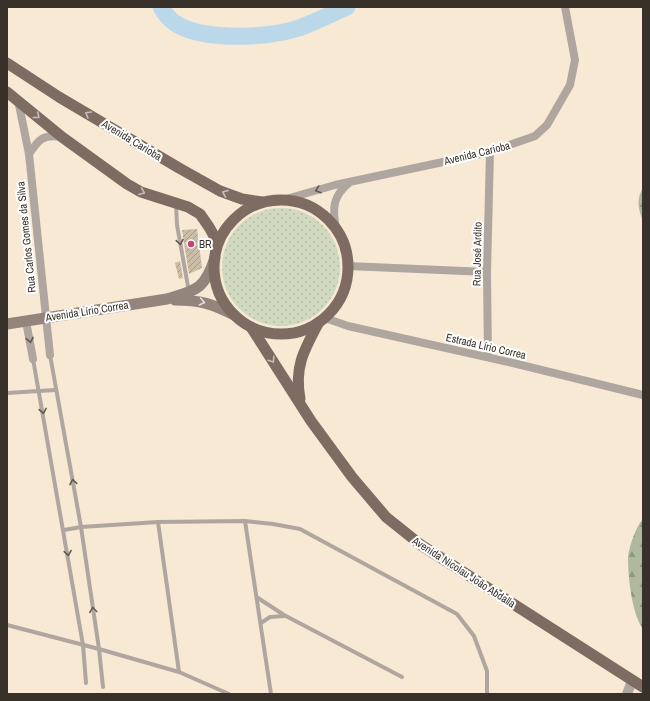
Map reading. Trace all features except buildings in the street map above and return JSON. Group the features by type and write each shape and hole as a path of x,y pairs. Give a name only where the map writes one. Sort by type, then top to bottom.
{"main road":[{"name":"Avenida Carioba","path":"7,63 59,97 220,191 242,199 263,202"},
{"path":"7,92 62,137 127,184 141,192 188,207 200,214 218,243"},
{"path":"286,200 306,204 323,214 336,228 345,246 348,266 347,280 335,307 322,320 303,331 286,334 268,333 251,327 234,315 222,298 215,279 214,258 218,243 229,225 244,211 263,202 286,200"},
{"name":"Avenida Lírio Correa","path":"7,324 167,299 189,292 202,285 209,274 214,258"},
{"name":"Avenida Lírio Correa","path":"167,299 204,302 217,306 234,315"},
{"name":"Avenida Nicolau João Abdalla","path":"300,404 298,388 300,364 306,346 322,320"},
{"name":"Avenida Nicolau João Abdalla","path":"251,327 311,421 352,477 386,517 421,545 643,687"}],"street":[{"name":"Avenida Carioba","path":"286,200 331,186 490,152 535,136 547,125 570,85 575,60 565,7"},
{"name":"Rua Carlos Gomes da Silva","path":"18,100 29,154 50,355"},
{"path":"29,154 37,142 44,137 53,135 62,137"},
{"name":"Rua José Ardito","path":"488,357 487,272 490,152"},
{"path":"336,228 334,219 337,195 341,189 350,182"},
{"path":"348,266 487,272"},
{"name":"Estrada Lírio Correa","path":"322,320 488,357 643,395"},
{"path":"26,321 33,359"},
{"path":"627,694 632,681"}],"lane":[{"path":"176,203 177,226 189,292"},
{"path":"50,355 55,390 81,527 99,649 103,687"},
{"path":"33,359 40,391 83,645 86,683"},
{"path":"7,393 55,390"},
{"path":"64,530 81,527 158,522 245,522 273,524 300,529 457,614 474,636 487,671 487,694"},
{"path":"158,522 179,672"},
{"path":"245,522 258,598 271,694"},
{"path":"258,598 284,616 402,677"},
{"path":"261,623 270,617 284,616"},
{"path":"7,625 179,672 229,694"}],"green space":[{"path":"643,188 643,221 638,204 639,196"},
{"path":"281,208 292,209 314,218 330,234 339,256 339,278 330,300 314,316 292,325 281,326 270,325 248,316 232,300 223,278 222,267 223,256 232,234 248,218 270,209"},
{"path":"643,519 643,629 639,623 633,605 628,559 633,538 640,522"}],"waterway":[{"path":"161,7 166,15 178,25 205,34 221,36 255,36 286,31 317,21 347,7"}],"place":[{"name":"BR","path":"191,244"}]}
